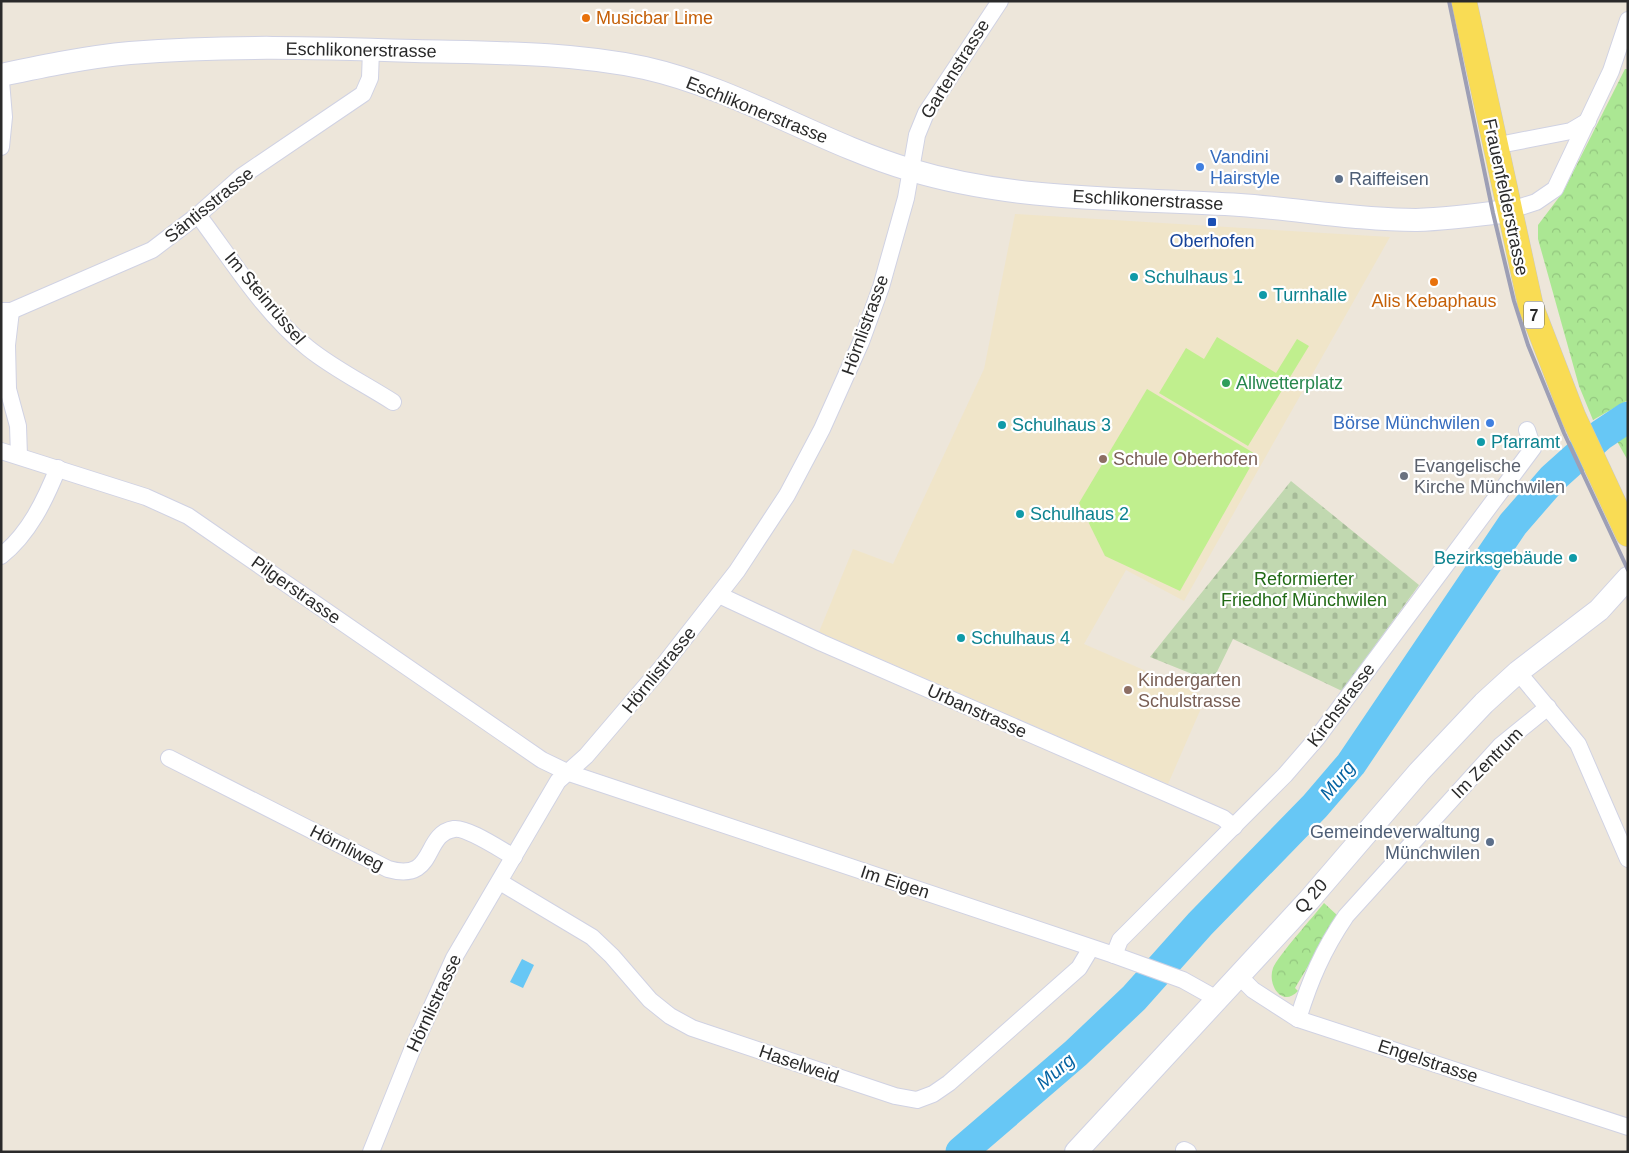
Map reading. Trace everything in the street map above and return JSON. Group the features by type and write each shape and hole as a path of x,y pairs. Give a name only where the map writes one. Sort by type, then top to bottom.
{"main road":[{"name":"Frauenfelderstrasse","path":"1464,1 1508,211 1531,307 1573,416 1598,470 1620,506 1628,534"},
{"name":"Eschlikonerstrasse","path":"1,75 64,62 128,53 224,47 531,54 592,59 647,69 707,87 870,156 910,170 954,181 1003,190 1244,205 1417,220 1508,211"},
{"name":"Q 20","path":"1076,1152 1309,900 1425,766 1484,703 1518,672 1599,610 1628,578"},
{"name":"Q 20","path":"1599,610 1628,602"}],"street":[{"name":"Gartenstrasse","path":"910,170 917,135 926,113 1000,1"},
{"path":"1508,211 1536,202 1555,189 1611,72 1628,20"},
{"name":"Säntisstrasse","path":"6,311 152,250 198,215 242,176 363,94 370,78 371,50"},
{"path":"1,81 4,117 1,147"},
{"path":"1494,146 1571,131 1588,121"},
{"name":"Hörnlistrasse","path":"371,1152 440,985 558,782 629,707 719,595 776,514 844,382 881,287 906,198 910,170"},
{"name":"Im Steinrüssel","path":"198,215 250,285 286,328 309,349 393,402"},
{"path":"6,311 8,389 18,426 19,456"},
{"name":"Kirchstrasse","path":"1114,955 1120,940 1285,776 1317,738 1533,448 1527,430"},
{"name":"Pilgerstrasse","path":"1,451 146,497 188,516 542,760 568,773"},
{"path":"1,556 16,544 27,530 58,468"},
{"name":"Urbanstrasse","path":"719,595 813,640 1223,818 1234,827"},
{"path":"1518,672 1578,744 1628,859"},
{"name":"Im Zentrum","path":"1298,1019 1307,988 1326,946 1346,916 1500,746 1548,708"},
{"name":"Hörnliweg","path":"169,758 395,871 402,873 415,870 445,833 455,829 467,832 514,857"},
{"name":"Im Eigen","path":"568,773 1114,955 1183,980 1217,999"},
{"name":"Haselweid","path":"500,882 592,937 612,956 650,1000 670,1016 692,1028 895,1096 917,1100 933,1094 949,1082 1039,1005 1079,968 1087,958 1091,948"},
{"name":"Engelstrasse","path":"1238,976 1254,990 1298,1019 1628,1127"}],"shaded area":[{"name":"Schule Oberhofen","path":"1015,214 1390,237 1184,601 1126,570 1084,644 1206,697 1168,784 819,632 853,549 893,564 984,369"}],"green space":[{"path":"1625,69 1628,69 1628,400 1593,420 1579,386 1538,239 1538,225 1563,192"},
{"name":"Allwetterplatz","path":"1217,337 1276,373 1297,339 1309,346 1248,446 1159,393 1186,348 1204,359"},
{"path":"1147,389 1257,455 1180,591 1105,556 1079,503"},
{"path":"1628,406 1628,459 1627,459 1605,420"},
{"name":"Reformierter Friedhof Münchwilen","path":"1291,481 1419,585 1342,691 1233,639 1212,682 1150,657"},
{"path":"1324,903 1338,916 1295,988 1298,991 1292,996 1281,996 1272,981 1273,968 1288,946"}],"water":[{"path":"522,959 534,965 523,988 510,982"}],"waterway":[{"name":"Murg","path":"961,1152 1076,1053 1134,998 1200,924 1315,806 1351,764 1513,524 1553,478 1601,435 1628,417"}],"railway":[{"path":"1449,1 1493,213 1514,301 1528,345 1564,433 1628,570"}],"place":[{"name":"Musicbar Lime","path":"586,18"},
{"name":"Vandini Hairstyle","path":"1200,167"},
{"name":"Raiffeisen","path":"1339,179"},
{"name":"Oberhofen","path":"1212,222"},
{"name":"Schulhaus 1","path":"1134,277"},
{"name":"Alis Kebaphaus","path":"1434,282"},
{"name":"Turnhalle","path":"1263,295"},
{"name":"Allwetterplatz","path":"1226,383"},
{"name":"Börse Münchwilen","path":"1490,423"},
{"name":"Schulhaus 3","path":"1002,425"},
{"name":"Pfarramt","path":"1481,442"},
{"name":"Schule Oberhofen","path":"1103,459"},
{"name":"Evangelische Kirche Münchwilen","path":"1404,476"},
{"name":"Schulhaus 2","path":"1020,514"},
{"name":"Bezirksgebäude","path":"1573,558"},
{"name":"Schulhaus 4","path":"961,638"},
{"name":"Kindergarten Schulstrasse","path":"1128,690"},
{"name":"Gemeindeverwaltung Münchwilen","path":"1490,842"}]}
